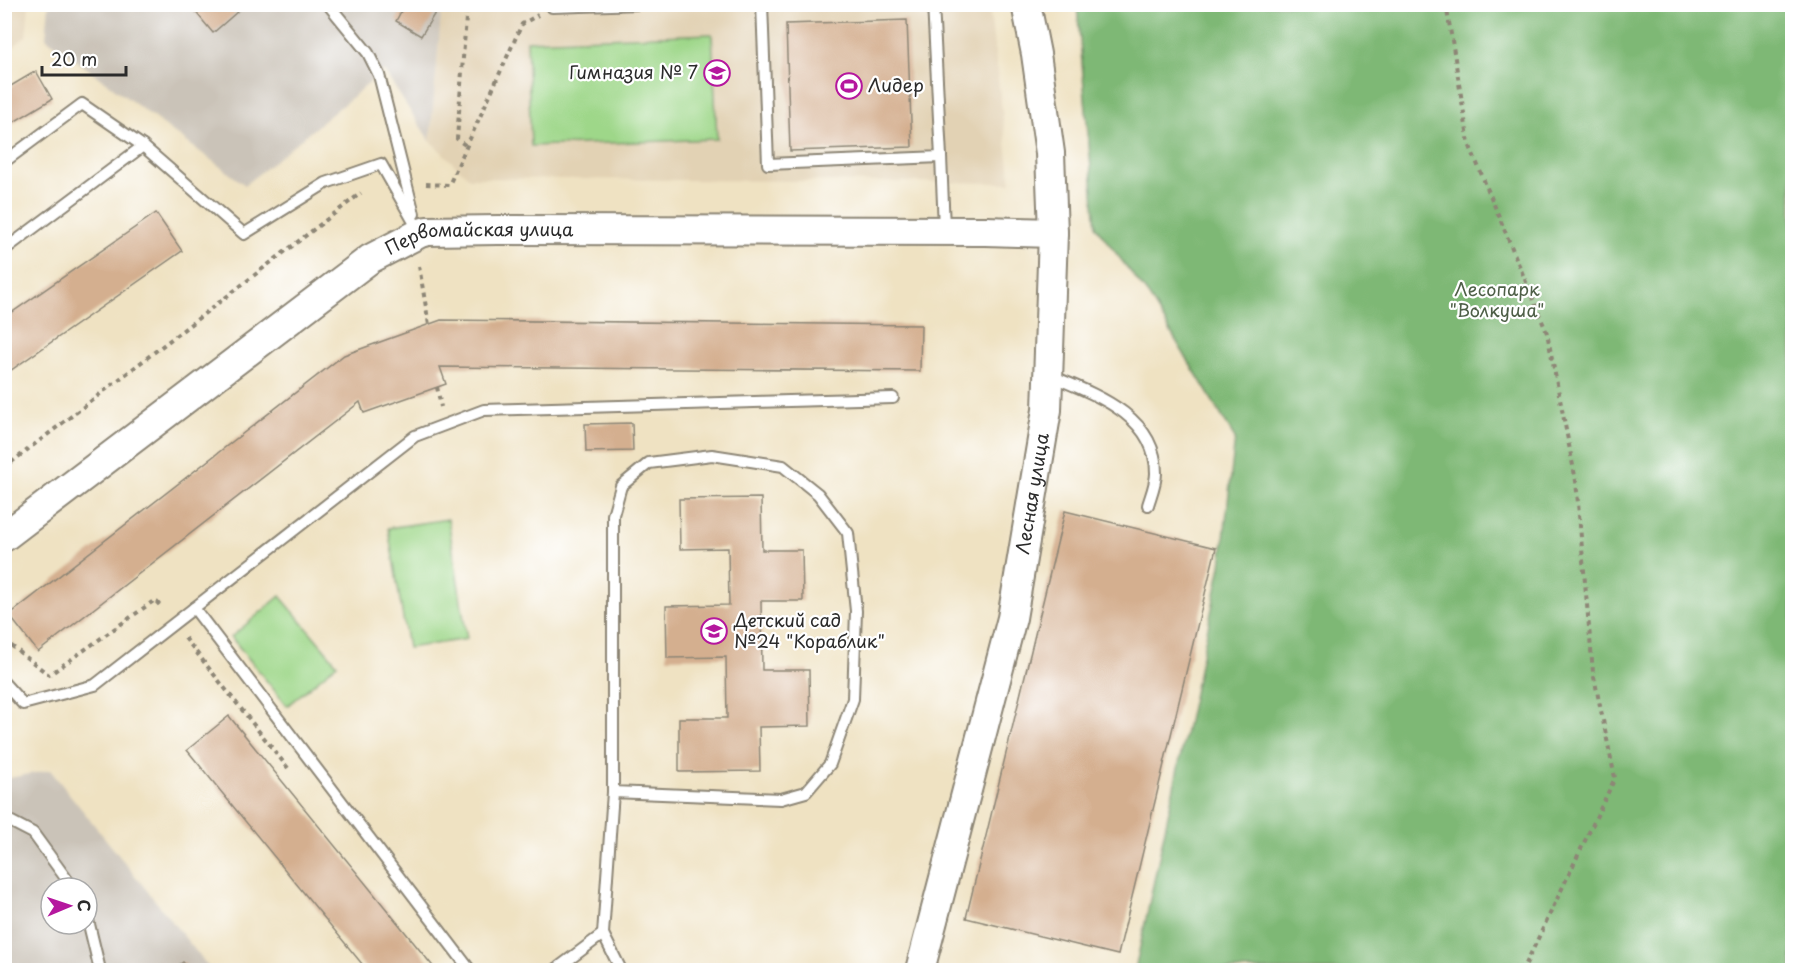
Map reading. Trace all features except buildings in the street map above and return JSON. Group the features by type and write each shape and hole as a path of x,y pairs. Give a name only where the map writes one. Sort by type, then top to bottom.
{"street":[{"name":"Лесная улица","path":"920,970 1012,618 1047,410 1053,233 1050,153 1036,54 1026,4"},
{"name":"Первомайская улица","path":"4,537 370,259 419,246 427,231 1053,233"}],"lane":[{"path":"328,4 368,53 379,75 419,246"},
{"path":"552,6 640,4"},
{"path":"762,4 768,164 941,157"},
{"path":"933,4 944,231"},
{"path":"4,162 82,104 143,146 244,234 326,183 381,164 392,183 419,246"},
{"path":"4,250 143,146"},
{"path":"1048,375 1094,394 1133,418 1153,446 1156,474 1148,505"},
{"path":"4,682 23,704 95,685 415,436 484,410 893,398"},
{"path":"613,792 781,799 806,792 830,764 853,699 856,611 848,533 818,494 783,466 712,455 649,463 621,486 612,515 613,792 603,934 621,970"},
{"path":"194,608 470,970"},
{"path":"4,818 33,832 64,876"},
{"path":"555,970 603,934"},
{"path":"92,936 100,970"}],"path":[{"path":"465,146 457,139 467,4"},
{"path":"1446,4 1469,144 1546,333 1576,481 1593,672 1616,778 1522,970"},
{"path":"405,184 448,185 522,24 552,6"},
{"path":"4,468 366,190 392,183"},
{"path":"419,246 429,325"},
{"path":"4,640 49,675 155,600 293,774"}],"shaded area":[{"path":"5,4 29,5 26,36 5,54"},
{"path":"49,5 442,5 430,141 384,71 245,185 46,38"},
{"name":"Гимназия № 7","path":"442,5 989,5 1011,183 469,178 430,141"},
{"path":"50,770 211,970 5,970 5,779"}],"green space":[{"name":"Лесопарк \"Волкуша\"","path":"1077,5 1792,5 1792,970 1135,970 1221,566 1235,438 1149,296 1096,227"},
{"path":"712,34 717,139 531,146 527,41"},
{"path":"448,519 467,639 408,648 388,528"},
{"path":"280,596 337,664 287,706 231,637"}],"place":[{"name":"Гимназия № 7","path":"717,73"},
{"name":"Лидер","path":"849,86"},
{"name":"Детский сад №24 \"Кораблик\"","path":"714,631"}]}
